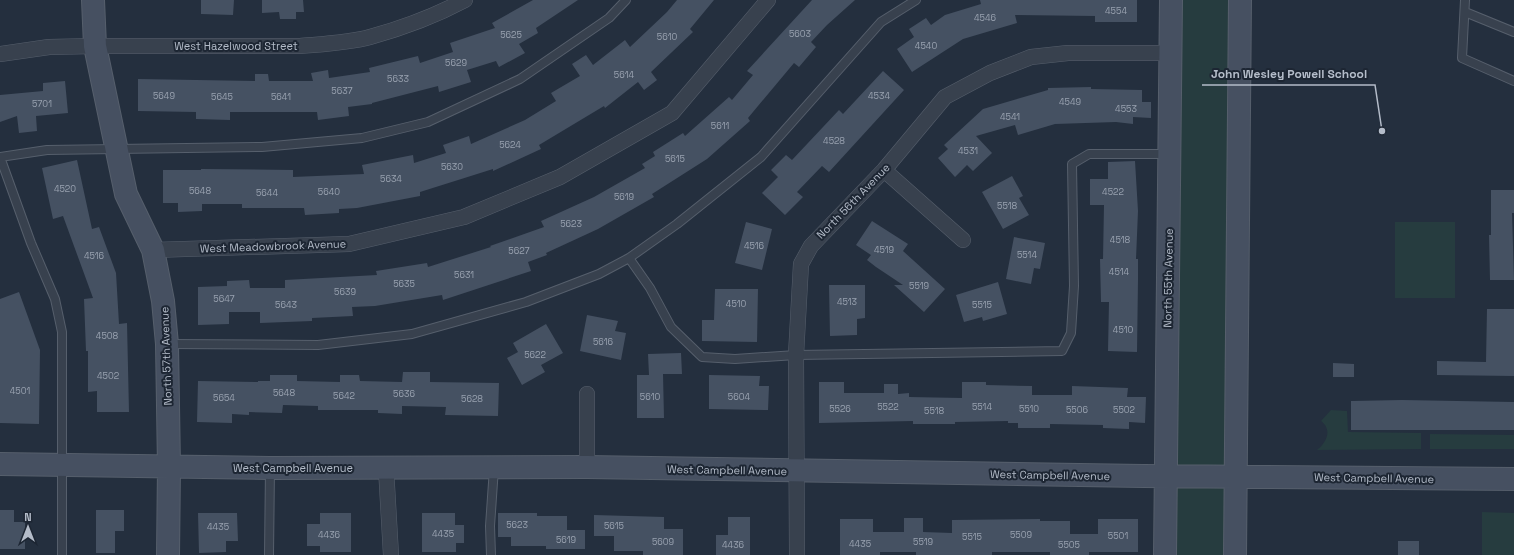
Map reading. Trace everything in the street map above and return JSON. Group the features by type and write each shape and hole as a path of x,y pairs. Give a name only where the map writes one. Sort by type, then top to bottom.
{"street":[{"name":"North 57th Avenue","path":"93,0 95,46 126,194 153,250 163,301 167,344 169,467 168,555"},
{"name":"West Hazelwood Street","path":"0,54 49,47 300,46 334,43 370,37 408,25 438,14 465,0"},
{"name":"West Meadowbrook Avenue","path":"153,250 349,244 471,215 560,178 672,113 768,0"},
{"name":"North 55th Avenue","path":"1164,555 1171,0"},
{"path":"1235,555 1240,0"},
{"name":"North 56th Avenue","path":"796,555 796,355 801,264 811,246 884,170 945,97 1004,68 1031,57 1068,53 1170,53"},
{"path":"884,170 963,240"},
{"path":"587,394 587,467"},
{"name":"West Campbell Avenue","path":"0,464 270,468 587,467 795,472 1514,479"},
{"path":"386,468 391,555"}],"lane":[{"path":"62,555 62,332 55,299 31,243 0,157 48,150 262,147 362,138 428,122 520,79 609,18 626,0"},
{"path":"167,344 318,345 412,334 526,302 599,274 629,258 677,224 761,157 881,22 916,0"},
{"path":"1465,0 1462,58 1514,81"},
{"path":"1465,12 1514,32"},
{"path":"629,258 650,288 671,327 702,358 735,359 796,355 1062,351 1071,333 1074,286 1072,164 1088,154 1170,154"},
{"path":"491,555 490,526 494,467"},
{"path":"269,555 270,468"}],"green space":[{"path":"1179,0 1229,0 1227,555 1176,555"},
{"path":"1395,222 1455,222 1455,298 1395,298"},
{"path":"1331,410 1347,411 1348,432 1421,433 1421,449 1317,450 1323,444 1327,436 1327,428 1321,421"},
{"path":"1430,434 1514,435 1514,449 1430,449"},
{"path":"1482,512 1514,513 1514,555 1482,555"}],"building":[{"path":"201,0 234,0 233,15 201,14"},
{"path":"262,0 303,0 304,12 296,12 296,19 280,19 279,12 262,13"},
{"path":"533,0 578,0 536,28 538,33 519,44 525,53 499,67 496,61 467,70 471,82 439,92 438,86 372,104 348,107 349,116 318,120 317,112 230,112 230,120 196,119 196,112 138,111 138,79 255,81 255,74 268,74 269,81 313,81 311,73 328,70 329,78 370,72 369,68 418,56 420,63 453,52 450,43 495,28 492,23"},
{"path":"677,0 714,0 690,29 693,32 651,72 657,80 644,90 638,82 605,108 604,106 539,145 541,149 493,171 493,169 420,192 420,196 357,208 339,209 339,213 305,215 304,208 242,208 242,204 202,204 202,211 178,212 178,203 163,203 163,170 293,170 293,177 364,174 362,165 413,155 414,163 446,153 443,145 469,136 471,144 525,120 556,101 551,93 580,76 572,64 586,55 593,65 625,40 630,47 667,12"},
{"path":"812,0 855,0 827,25 811,42 816,47 799,67 794,63 748,118 750,121 707,159 652,194 654,197 598,229 546,253 547,255 528,262 531,271 443,300 442,295 375,306 352,307 353,316 312,318 312,321 260,323 260,312 229,312 229,324 198,325 198,287 227,286 227,281 249,280 250,288 285,288 285,280 377,275 376,271 427,263 428,267 491,247 490,246 544,227 541,221 594,197 645,168 642,164 655,156 653,152 683,133 685,136 729,97 732,100 753,75 747,71"},
{"path":"980,0 1137,0 1137,22 1095,22 1095,16 1015,15 1017,23 963,39 912,72 897,49 914,37 909,29 926,18 931,25 945,15 981,4"},
{"path":"883,71 904,90 829,172 822,166 797,192 803,197 785,215 762,193 778,177 771,170 786,155 792,160 839,110 843,114"},
{"path":"65,81 68,113 36,116 37,131 19,133 17,116 0,122 0,95 43,91 43,83"},
{"path":"1091,87 1091,89 1142,90 1142,102 1151,102 1151,118 1133,117 1133,124 1116,122 1055,124 1018,135 1015,125 976,136 992,153 973,171 967,165 955,177 938,158 948,149 944,145 983,109 1048,90 1048,88"},
{"path":"77,160 92,229 99,227 116,273 119,324 127,323 129,412 97,412 97,391 88,392 88,351 86,351 84,299 93,298 63,216 53,219 42,168"},
{"path":"1135,161 1138,211 1136,259 1138,259 1137,352 1108,351 1109,302 1101,302 1100,259 1103,259 1104,205 1090,205 1090,179 1108,179 1108,162"},
{"path":"1012,176 1023,196 1019,198 1029,215 1003,229 982,192"},
{"path":"1491,190 1514,190 1514,213 1512,213 1514,280 1490,280 1489,235 1491,235"},
{"path":"872,221 908,244 903,251 945,289 924,312 894,285 903,285 867,260 871,255 856,245"},
{"path":"746,222 772,229 762,270 735,263"},
{"path":"1014,237 1045,243 1040,269 1034,268 1031,284 1006,279"},
{"path":"998,282 1007,314 983,321 982,317 964,322 956,295"},
{"path":"829,285 865,285 865,318 857,319 857,335 830,336"},
{"path":"715,289 758,289 757,342 702,341 702,320 714,320"},
{"path":"19,292 40,350 39,424 0,423 0,299"},
{"path":"1487,309 1514,309 1514,376 1437,375 1437,361 1486,362"},
{"path":"587,315 618,321 615,331 626,333 621,360 580,351"},
{"path":"546,324 563,353 541,365 545,372 522,385 507,358 518,352 513,343"},
{"path":"681,353 682,374 663,374 664,418 637,418 637,375 649,375 648,354"},
{"path":"1333,363 1354,364 1354,377 1333,377"},
{"path":"403,372 430,372 430,382 499,383 498,416 445,415 446,407 402,406 402,414 378,413 378,410 318,410 318,406 283,405 282,413 249,412 249,415 232,414 232,423 197,422 198,381 258,382 270,381 270,375 297,375 297,381 340,382 340,375 359,375 360,381 402,382"},
{"path":"709,375 760,376 759,386 769,386 768,410 709,409"},
{"path":"819,382 844,382 844,393 884,393 884,384 898,384 898,394 909,393 909,397 962,398 962,382 986,382 986,385 1032,386 1032,395 1072,395 1072,386 1128,388 1127,397 1146,397 1145,423 1129,422 1129,429 1103,428 1103,425 1050,424 1050,428 1018,428 1018,423 1008,423 1008,421 955,422 955,424 913,424 913,421 819,423"},
{"path":"1402,400 1514,402 1514,430 1351,430 1351,401"},
{"path":"0,510 14,510 14,522 25,522 25,549 0,549"},
{"path":"96,510 124,510 124,531 115,531 115,553 96,553"},
{"path":"198,513 237,513 238,541 226,541 226,552 199,553"},
{"path":"320,513 351,513 351,552 320,552 320,546 307,546 307,524 320,524"},
{"path":"422,513 455,513 455,525 464,525 464,543 456,543 456,552 422,552"},
{"path":"498,513 537,513 537,516 567,516 567,530 585,530 585,549 546,549 546,546 511,546 511,537 498,537"},
{"path":"594,515 664,517 664,529 683,529 683,555 643,555 643,551 614,551 614,536 594,536"},
{"path":"728,517 750,517 750,555 716,555 716,535 728,535"},
{"path":"904,518 923,518 923,532 952,533 952,520 1040,519 1040,521 1070,521 1070,534 1098,534 1098,519 1138,519 1138,552 1089,552 1089,555 1050,555 1050,552 992,552 992,555 916,555 916,552 880,552 880,555 840,555 840,519 873,519 873,532 904,532"},
{"path":"1398,541 1419,541 1419,555 1398,555"}],"place":[{"name":"John Wesley Powell School","path":"1382,131"}]}
